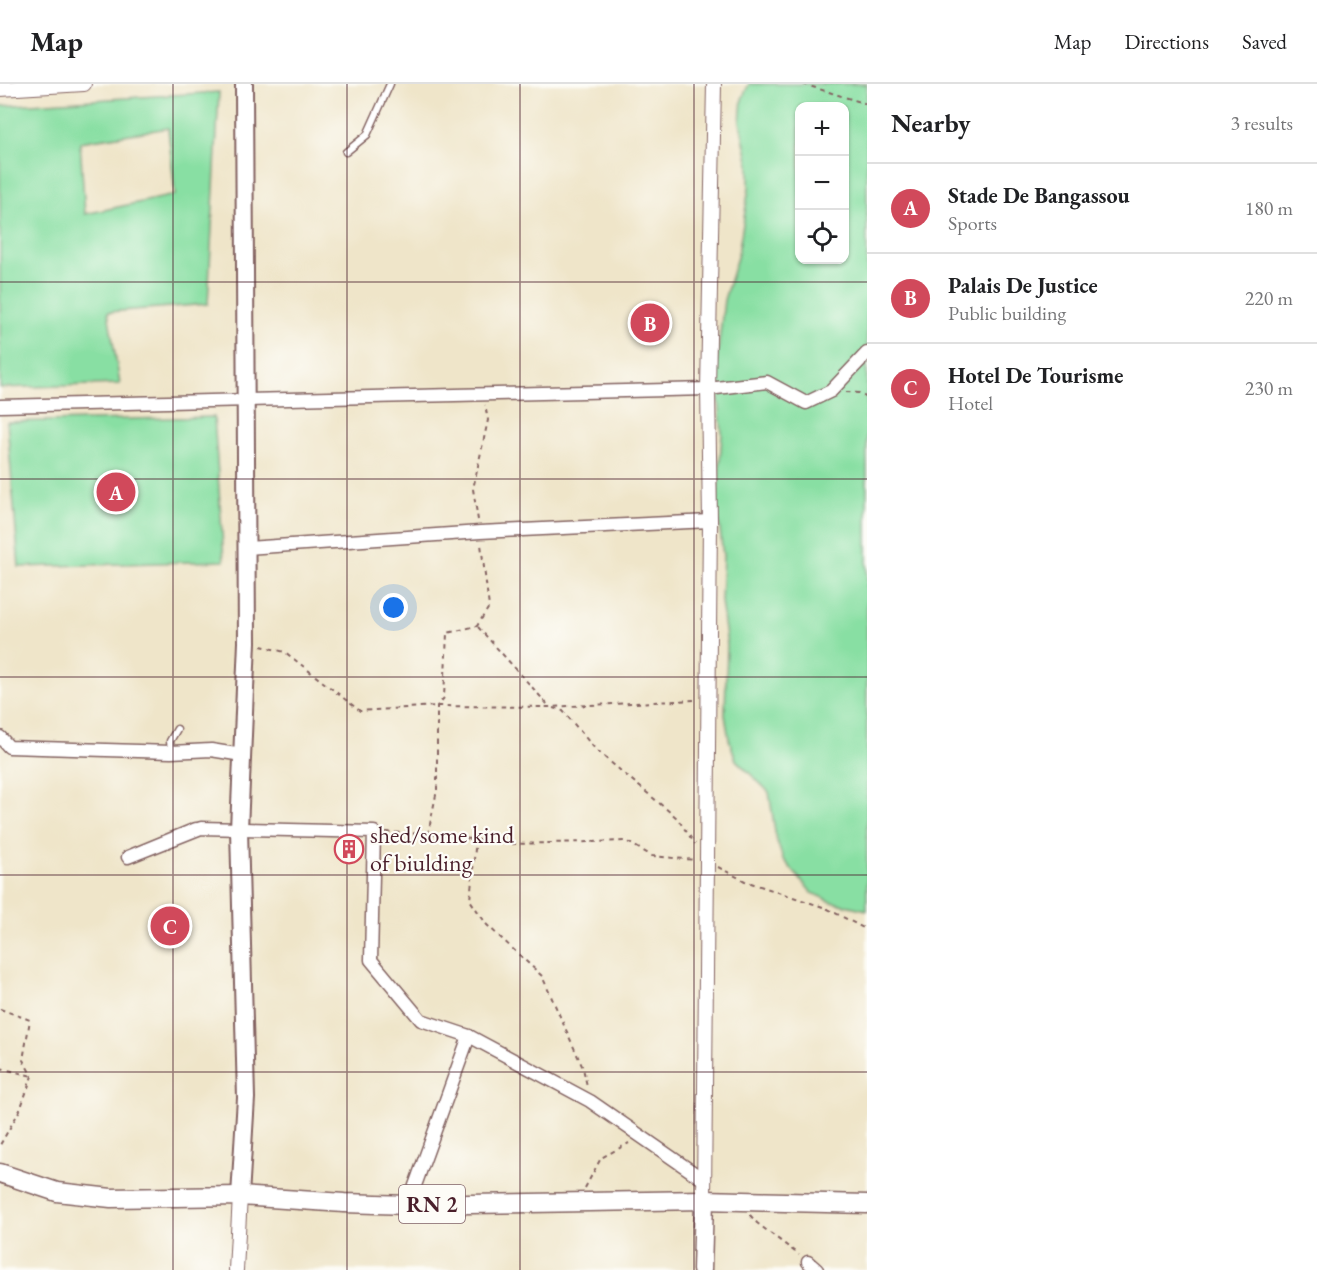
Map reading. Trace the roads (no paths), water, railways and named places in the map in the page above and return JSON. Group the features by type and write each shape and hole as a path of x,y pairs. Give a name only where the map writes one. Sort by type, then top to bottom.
{"main road":[{"path":"240,1196 246,1098 239,829 247,642 244,84"},
{"name":"RN 2","path":"0,1173 57,1192 85,1197 240,1196 408,1205 704,1200 867,1204"},
{"path":"702,1270 704,1200"}],"street":[{"path":"0,89 84,84"},
{"path":"704,1200 710,521 708,389 714,84"},
{"path":"0,406 708,389 767,382 806,403 831,391 867,353"},
{"path":"246,548 480,532 710,521"},
{"path":"0,736 9,747 171,752 211,750 242,754"},
{"path":"196,829 128,857 201,828 374,832 371,960 421,1020 469,1036 590,1101 704,1180"},
{"path":"408,1205 469,1036"},
{"path":"236,1270 240,1196"}],"lane":[{"path":"346,152 367,135 390,84"},
{"path":"171,752 170,741 177,729"}],"place":[{"name":"Palais De Justice","path":"650,323"},
{"name":"Stade De Bangassou","path":"116,492"},
{"name":"shed/some kind of biulding","path":"349,849"},
{"name":"Hotel De Tourisme","path":"170,926"}]}
